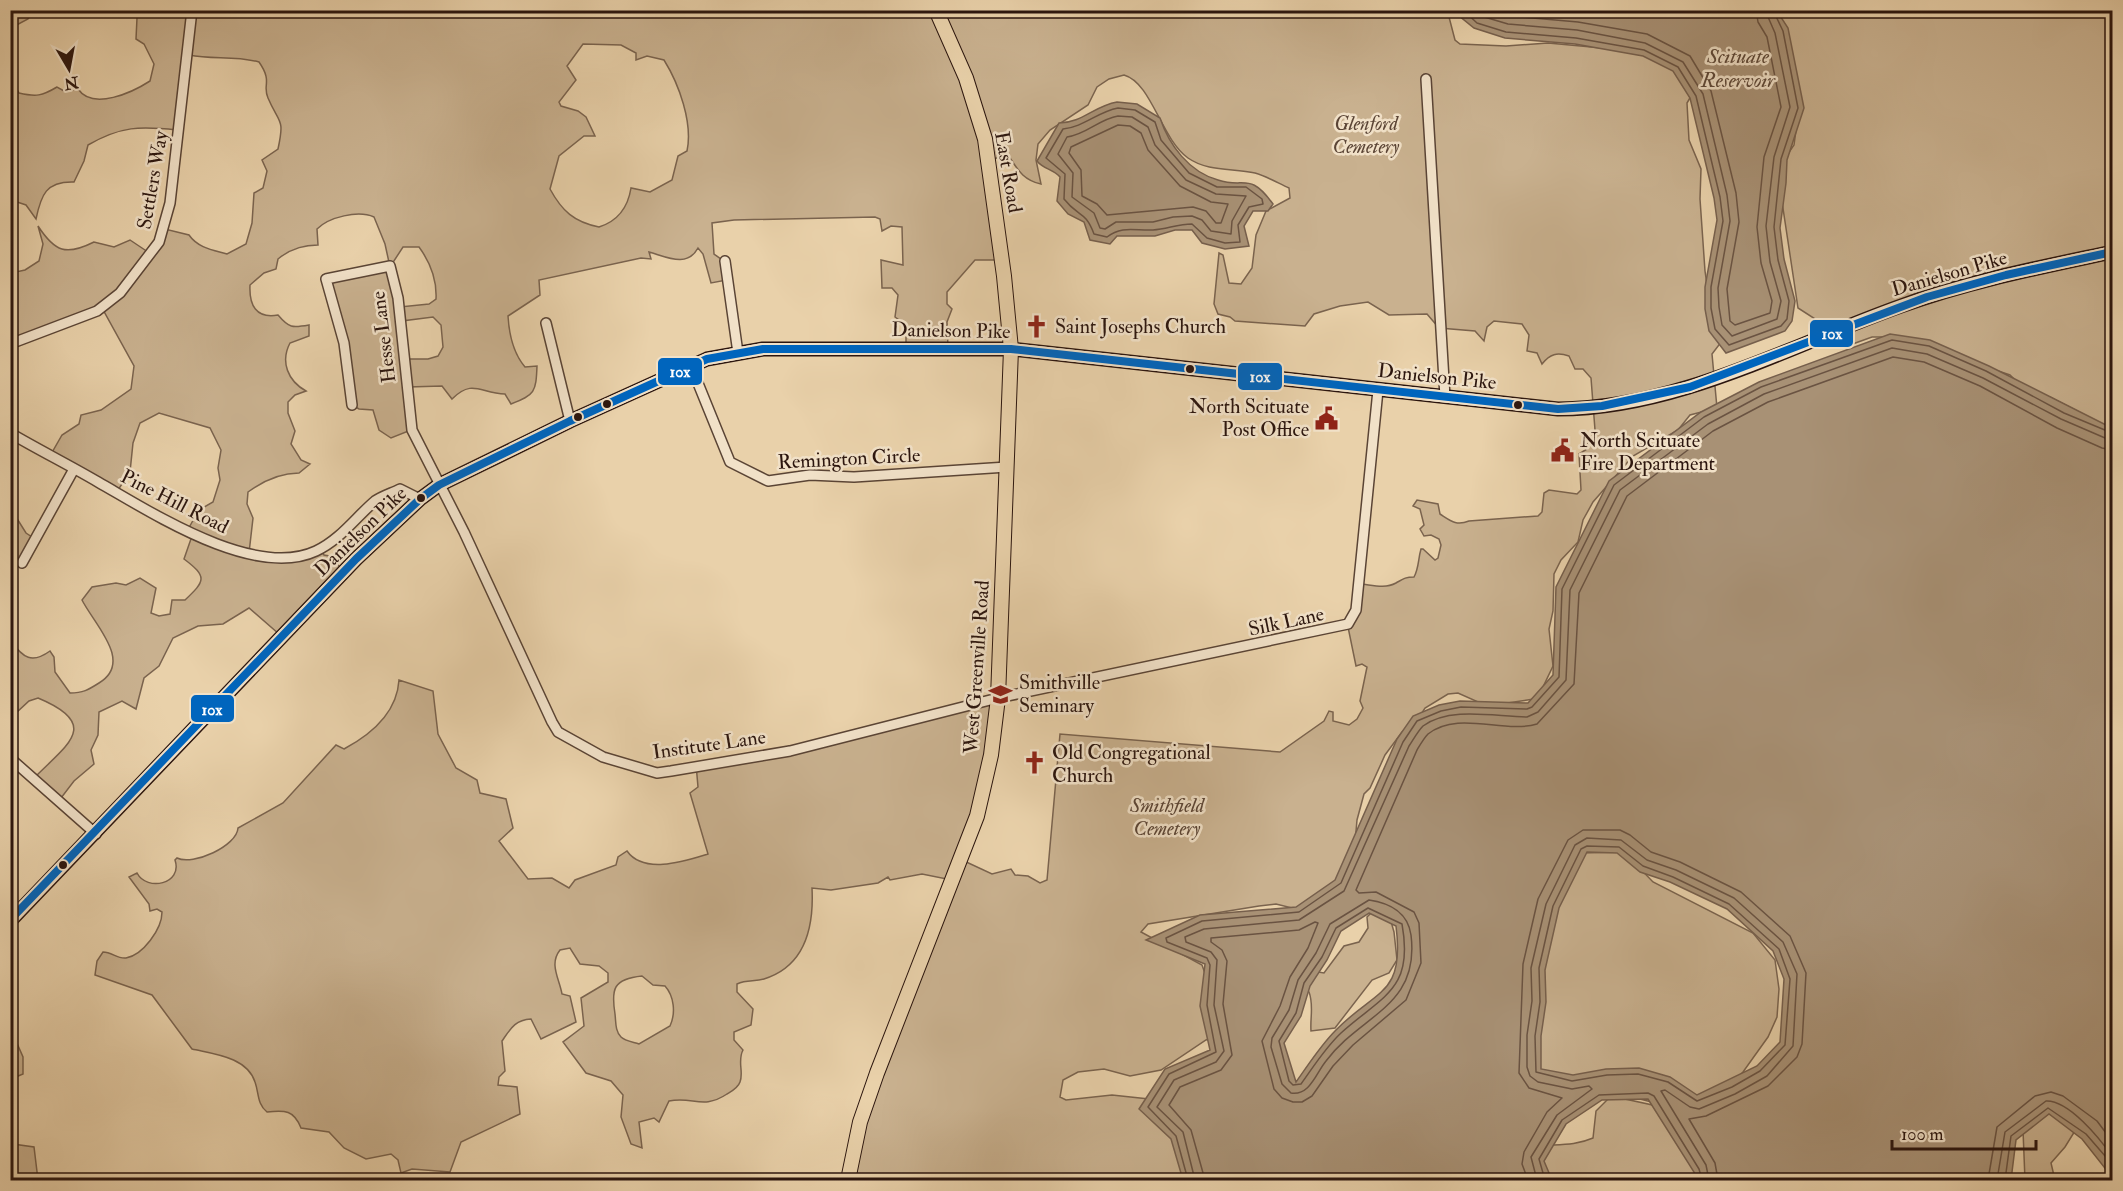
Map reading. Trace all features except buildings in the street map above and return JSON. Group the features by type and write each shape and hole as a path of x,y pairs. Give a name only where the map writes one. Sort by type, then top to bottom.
{"main road":[{"name":"East Road","path":"936,10 966,78 985,139 992,172 1011,349"},
{"name":"Danielson Pike","path":"10,921 96,834 356,559 420,499 440,485 570,421 691,366 738,353 763,349 1011,349 1558,409 1595,408 1657,395 1753,364 1902,305 2021,272 2112,252"},
{"name":"West Greenville Road","path":"848,1180 860,1122 977,816 991,755 998,698 1011,349"}],"street":[{"name":"Settlers Way","path":"10,344 97,311 120,292 159,242 170,203 192,10"},
{"path":"1426,79 1445,397"},
{"path":"725,261 738,353"},
{"name":"Hesse Lane","path":"352,405 344,343 326,279 390,266 398,298 412,430 440,485"},
{"path":"546,323 570,421"},
{"name":"Remington Circle","path":"691,366 730,462 768,481 810,475 854,477 1007,467"},
{"name":"Silk Lane","path":"998,698 1348,624 1356,610 1378,390"},
{"name":"Pine Hill Road","path":"10,433 189,533 234,551 266,556 294,556 315,551 333,541 377,500 400,489 420,499"},
{"path":"22,563 74,469"},
{"name":"Institute Lane","path":"440,485 552,722 558,732 603,757 657,773 671,771 790,751 998,698"},
{"path":"10,759 96,834"}],"green space":[{"path":"11,10 33,11 28,19 11,28"},
{"path":"132,10 1439,10 1449,17 1455,40 1460,44 1506,46 1548,43 1667,54 1694,91 1687,103 1689,140 1701,169 1700,199 1705,271 1712,320 1722,341 1712,354 1717,408 1690,415 1678,430 1633,456 1593,502 1583,520 1578,542 1561,560 1554,574 1553,611 1549,629 1553,666 1541,691 1534,699 1487,706 1458,693 1448,694 1425,708 1418,719 1402,732 1385,755 1370,788 1364,794 1357,820 1354,854 1334,883 1296,909 1276,904 1259,906 1148,924 1141,932 1202,965 1226,1032 1206,1040 1161,1070 1130,1076 1104,1069 1078,1072 1063,1080 1060,1097 1066,1100 1112,1095 1149,1099 1209,1180 847,1180 850,1164 952,880 922,874 890,880 888,877 878,883 831,890 812,888 809,931 798,955 790,965 778,973 764,979 737,984 737,992 753,1009 751,1025 734,1032 734,1040 743,1050 739,1084 731,1092 711,1101 669,1101 659,1122 654,1118 639,1122 642,1148 631,1144 621,1117 623,1095 611,1081 586,1073 563,1042 584,1026 581,998 608,982 608,973 599,966 580,964 570,948 560,950 555,961 556,971 562,994 570,996 576,1022 541,1039 531,1019 521,1021 508,1032 502,1041 505,1071 499,1077 498,1085 517,1087 520,1114 461,1142 450,1172 412,1169 401,1173 398,1160 391,1154 366,1159 344,1148 329,1132 301,1128 292,1114 288,1112 267,1112 260,1102 255,1082 245,1067 229,1058 192,1049 152,995 95,975 97,961 103,952 123,958 132,956 145,947 159,926 162,912 157,909 150,911 149,904 129,877 137,873 148,882 163,883 174,875 177,858 184,860 203,857 222,848 236,835 238,828 283,803 336,745 344,749 373,729 394,703 399,680 433,691 438,734 456,768 477,780 480,793 506,799 513,828 499,841 528,879 552,878 569,888 575,880 616,865 618,857 627,851 644,863 654,864 677,862 708,854 690,793 698,787 696,764 807,743 997,700 962,860 992,874 1011,869 1015,875 1028,876 1040,883 1047,880 1060,734 1280,752 1324,721 1329,711 1333,712 1333,721 1349,725 1357,719 1363,708 1360,701 1367,667 1362,664 1356,666 1348,627 1361,584 1387,586 1414,577 1421,549 1435,560 1438,558 1441,545 1439,539 1431,535 1424,536 1420,529 1424,525 1420,509 1413,506 1417,500 1438,504 1440,514 1454,522 1461,523 1538,516 1542,512 1544,493 1549,490 1577,494 1581,490 1579,454 1587,449 1588,435 1595,430 1591,378 1583,369 1575,369 1569,356 1554,355 1542,364 1537,353 1527,351 1529,335 1522,324 1494,321 1487,327 1484,341 1475,331 1439,328 1427,314 1389,315 1368,302 1340,306 1314,314 1305,326 1235,321 1218,314 1214,304 1219,253 1223,255 1229,283 1241,284 1252,268 1256,235 1266,211 1290,198 1289,188 1255,173 1212,168 1188,158 1171,138 1142,89 1134,80 1124,75 1109,79 1097,87 1088,105 1050,130 1038,144 1036,160 1041,184 1025,177 1008,155 989,160 1001,260 975,260 947,292 947,304 952,309 947,322 948,348 906,348 906,325 895,317 898,295 892,288 882,288 881,260 903,265 902,227 891,226 882,231 880,219 875,217 734,220 712,223 714,254 725,262 727,280 711,283 703,254 698,248 688,258 676,259 649,252 651,259 641,258 539,280 540,295 508,316 512,343 517,356 525,367 537,366 535,387 530,395 511,404 505,394 472,388 466,389 452,399 442,386 408,387 411,430 391,438 379,430 373,410 359,409 352,405 327,280 389,266 400,307 429,304 436,299 434,278 419,247 403,247 390,267 385,244 374,217 360,214 336,218 317,229 318,245 292,250 278,259 276,269 264,273 250,285 251,299 259,313 270,316 278,315 291,326 309,325 309,336 290,343 286,364 294,382 306,391 295,395 288,402 288,413 295,431 291,444 301,460 310,464 299,473 278,476 254,488 248,492 247,504 253,518 249,553 267,557 321,550 324,555 335,557 335,562 341,568 279,634 249,608 223,624 198,626 173,638 159,666 144,678 136,709 122,701 99,712 98,735 91,750 94,764 74,781 58,802 33,779 66,746 74,727 69,717 58,708 38,698 29,701 17,712 11,708 11,641 20,652 28,657 38,657 50,651 54,657 55,672 70,693 88,689 109,674 113,665 108,643 82,600 92,587 116,583 126,585 140,578 156,588 151,613 159,616 170,614 172,600 185,600 192,594 201,579 197,570 184,559 192,536 187,531 199,510 213,502 220,480 218,468 221,450 210,428 159,413 140,423 133,443 130,472 116,493 50,456 62,435 79,424 81,415 101,410 131,389 134,366 102,308 11,344 11,273 25,270 39,261 43,244 38,226 56,246 68,250 94,242 114,247 130,240 151,254 165,229 189,235 201,246 227,254 246,244 252,223 254,193 263,188 267,171 262,160 278,149 281,131 280,121 266,94 265,74 259,62 189,55 177,130 131,129 111,134 88,145 84,161 74,182 57,184 46,191 36,219 26,205 11,200 10,78 19,93 30,95 43,94 57,87 64,91 78,89 93,99 103,99 134,90 150,81 154,64 144,44 136,39 137,18","holes":["583,44 621,45 636,53 636,60 647,56 664,60 675,80 688,128 687,151 678,156 672,180 650,192 631,188 625,207 617,217 599,227 576,219 559,204 550,189 559,156 584,136 595,136 586,117 578,111 561,106 559,102 576,80 567,66","433,317 441,325 443,347 438,356 428,359 405,359 402,321","642,976 653,985 665,986 673,1005 670,1026 639,1044 625,1040 619,1035 613,998 616,987 632,977"]},
{"path":"1763,11 2112,11 2112,448 2079,412 2050,397 2027,392 2010,375 1897,337 1872,337 1847,346 1837,333 1798,308 1781,195 1785,158 1794,145 1796,130"},
{"path":"11,509 26,533 32,537 11,573"},
{"path":"1624,852 1653,882 1753,933 1775,960 1779,989 1777,1017 1768,1037 1731,1085 1705,1101 1663,1105 1640,1099 1533,1091 1535,961 1581,853"},
{"path":"1373,911 1388,911 1394,932 1397,960 1389,973 1372,980 1335,1028 1311,1031 1312,1006 1309,992 1303,989 1312,971 1324,973 1344,946 1359,942 1368,928 1367,917"},
{"path":"16,1041 23,1057 23,1074 11,1079 11,1045"},
{"path":"1611,1096 1657,1106 1701,1180 1518,1180 1537,1146 1573,1144 1593,1138 1596,1111"},
{"path":"2039,1113 2069,1113 2078,1126 2065,1147 2051,1163 2055,1180 2025,1180 2023,1130"},
{"path":"10,1117 13,1144 34,1147 38,1180 11,1180"}],"water":[{"name":"Scituate Reservoir","path":"1453,11 1777,11 1788,28 1804,108 1787,160 1780,228 1784,259 1795,301 1792,321 1785,331 1726,353 1709,331 1705,309 1705,287 1717,220 1714,198 1690,98 1673,71 1643,56 1575,44 1505,38 1474,28"},
{"path":"1117,102 1137,104 1160,118 1175,147 1198,171 1218,180 1252,184 1265,194 1273,204 1268,211 1253,211 1244,226 1249,246 1225,249 1202,243 1192,230 1175,230 1155,236 1117,236 1110,244 1090,240 1084,222 1068,214 1057,201 1060,177 1037,161 1059,123 1075,120"},
{"path":"1890,334 1930,340 1989,366 2112,428 2112,1169 2108,1172 2082,1139 2049,1114 2016,1140 2011,1180 1696,1180 1694,1172 1648,1099 1602,1100 1566,1124 1544,1161 1552,1180 1183,1180 1171,1139 1139,1109 1165,1069 1210,1050 1200,1006 1205,964 1146,940 1200,915 1296,907 1335,880 1397,739 1413,716 1439,705 1460,701 1528,703 1553,675 1556,587 1609,481 1701,412 1759,382","holes":["1587,852 1617,853 1640,872 1670,882 1727,909 1773,951 1784,979 1780,1042 1757,1066 1697,1095 1670,1077 1639,1068 1606,1069 1573,1075 1541,1069 1541,1036 1546,1002 1545,970 1559,908","1369,913 1396,926 1398,949 1392,979 1375,998 1330,1036 1296,1082 1284,1043 1301,1016 1310,986 1327,960 1341,931"]}],"transit line":[{"name":"10x","path":"10,920 356,559 420,499 439,485 570,421 707,359 763,349 1011,349 1558,409 1602,406 1690,387 1927,297 2006,275 2112,252"}],"place":[{"name":"Saint Josephs Church","path":"1037,326"},
{"name":"North Scituate Post Office","path":"1327,418"},
{"name":"North Scituate Fire Department","path":"1562,451"},
{"name":"Smithville Seminary","path":"1001,694"},
{"name":"Old Congregational Church","path":"1034,763"}],"park label":[{"name":"Glenford Cemetery","path":"1366,134"},
{"name":"Smithfield Cemetery","path":"1167,816"}]}
